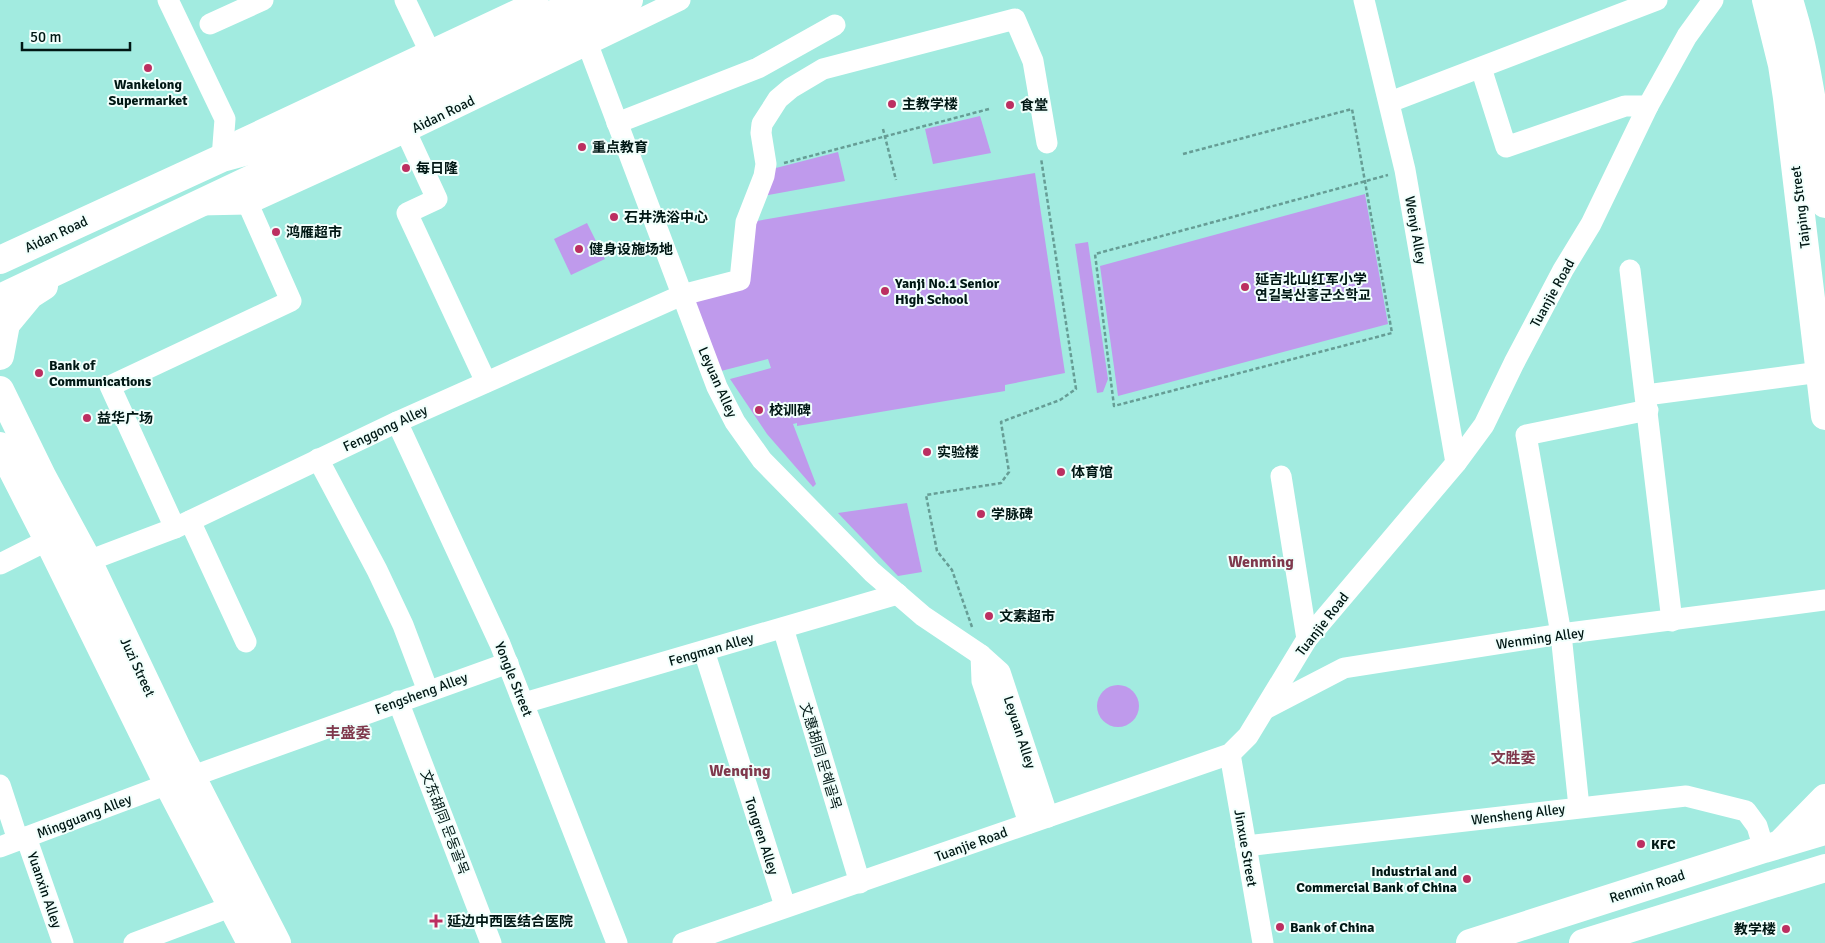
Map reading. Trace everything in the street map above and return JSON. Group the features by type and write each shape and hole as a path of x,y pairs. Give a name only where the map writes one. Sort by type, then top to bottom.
{"main road":[{"name":"Aidan Road","path":"0,298 629,0"},
{"name":"Taiping Street","path":"1766,0 1782,65 1787,98 1825,416"},
{"name":"Taiping Street","path":"1789,0 1819,108 1825,204"},
{"name":"Aidan Road","path":"0,260 222,158 248,151 584,22"},
{"path":"114,208 126,239"},
{"path":"0,239 10,241 48,238"},
{"path":"0,356 6,324 30,295 102,250"},
{"name":"Juzi Street","path":"0,361 3,395 42,476 88,561 178,750 180,780 233,906 251,943"},
{"name":"Juzi Street","path":"0,446 48,540 180,780 277,943"},
{"path":"1772,846 1825,798"},
{"name":"Renmin Road","path":"1470,943 1772,846 1825,832"},
{"path":"1583,943 1825,868"},
{"path":"1775,884 1825,882"}],"street":[{"path":"168,0 225,119 222,158"},
{"path":"210,24 263,0"},
{"path":"405,0 429,50"},
{"name":"Aidan Road","path":"222,158 238,141 538,0"},
{"name":"Aidan Road","path":"199,205 248,204 406,132 584,22 680,0"},
{"name":"Wenyi Alley","path":"1364,0 1405,170 1456,463"},
{"path":"1390,102 1657,0"},
{"name":"Tuanjie Road","path":"683,943 785,906 860,883 1230,754 1248,736 1307,639 1456,463 1484,425 1563,270 1591,224 1648,106 1687,36 1713,0"},
{"path":"765,168 765,153 761,133 762,124 772,106 799,84 839,64 1015,19 1033,61 1047,143"},
{"name":"Leyuan Alley","path":"584,22 617,123 717,387 735,422 762,460 872,572 923,616 981,655 982,681 1038,820"},
{"path":"617,123 758,68 835,25"},
{"path":"1482,68 1506,147 1625,106 1648,106"},
{"path":"406,132 436,199 407,213 486,382"},
{"name":"Fenggong Alley","path":"88,561 183,524 397,422 682,295 740,280 746,222 765,168"},
{"path":"246,642 110,386 291,301 248,204"},
{"path":"1630,270 1672,621"},
{"path":"1579,807 1561,634 1526,435 1647,402 1820,372"},
{"name":"Yongle Street","path":"397,422 508,663 617,943"},
{"path":"318,459 384,586 402,625 428,691"},
{"path":"1280,476 1307,639"},
{"path":"0,564 48,540"},
{"name":"Fengman Alley","path":"524,703 898,594"},
{"name":"Wenming Alley","path":"1265,709 1344,668 1561,634 1825,600"},
{"name":"文惠胡同 문혜골목","path":"783,628 860,883"},
{"name":"Tongren Alley","path":"704,651 785,906"},
{"name":"Fengsheng Alley","path":"180,780 508,663"},
{"name":"文东胡同 문동골목","path":"398,701 491,943"},
{"name":"Jinxue Street","path":"1230,754 1263,943"},
{"name":"Mingguang Alley","path":"15,842 180,780"},
{"name":"Yuanxin Alley","path":"0,785 15,842 63,943"},
{"name":"Wensheng Alley","path":"1246,846 1686,796 1729,805 1746,811 1772,846"},
{"path":"134,943 233,906"}],"path":[{"path":"765,168 989,109"},
{"path":"1183,154 1352,109 1366,181 1392,333 1114,406 1096,254 1366,181 1405,170"},
{"path":"883,129 896,180"},
{"path":"981,655 952,570 937,551 926,496 1001,483 1008,472 1001,422 1060,400 1076,388 1041,157 1047,143"}],"shaded area":[{"path":"980,116 991,153 933,164 925,129"},
{"path":"838,152 845,181 763,196 772,169"},
{"path":"1035,173 1065,373 1005,385 1005,391 797,426 797,423 793,424 816,484 813,487 767,434 730,379 771,368 768,359 721,371 694,301 747,288 751,222"},
{"path":"1365,194 1388,324 1118,396 1100,266"},
{"name":"健身设施场地","path":"587,223 605,259 571,275 554,239"},
{"path":"1088,242 1108,379 1103,392 1097,393 1075,244"},
{"path":"907,503 922,572 898,576 838,513"},
{"path":"1114,685 1122,685 1133,691 1139,706 1133,721 1122,727 1114,727 1103,721 1097,710 1097,702 1103,691"}],"place":[{"name":"Wankelong Supermarket","path":"148,68"},
{"name":"主教学楼","path":"892,104"},
{"name":"食堂","path":"1010,105"},
{"name":"重点教育","path":"582,147"},
{"name":"每日隆","path":"406,168"},
{"name":"石井洗浴中心","path":"614,217"},
{"name":"鸿雁超市","path":"276,232"},
{"name":"健身设施场地","path":"579,249"},
{"name":"延吉北山红军小学 연길북산홍군소학교","path":"1245,287"},
{"name":"Yanji No.1 Senior High School","path":"885,291"},
{"name":"Bank of Communications","path":"39,373"},
{"name":"校训碑","path":"759,410"},
{"name":"益华广场","path":"87,418"},
{"name":"实验楼","path":"927,452"},
{"name":"体育馆","path":"1061,472"},
{"name":"学脉碑","path":"981,514"},
{"name":"文素超市","path":"989,616"},
{"name":"KFC","path":"1641,844"},
{"name":"Industrial and Commercial Bank of China","path":"1467,879"},
{"name":"延边中西医结合医院","path":"436,921"},
{"name":"Bank of China","path":"1280,927"},
{"name":"教学楼","path":"1786,929"}],"district":[{"name":"Wenming","path":"1261,561"},
{"name":"丰盛委","path":"348,733"},
{"name":"文胜委","path":"1513,758"},
{"name":"Wenqing","path":"740,770"}]}
